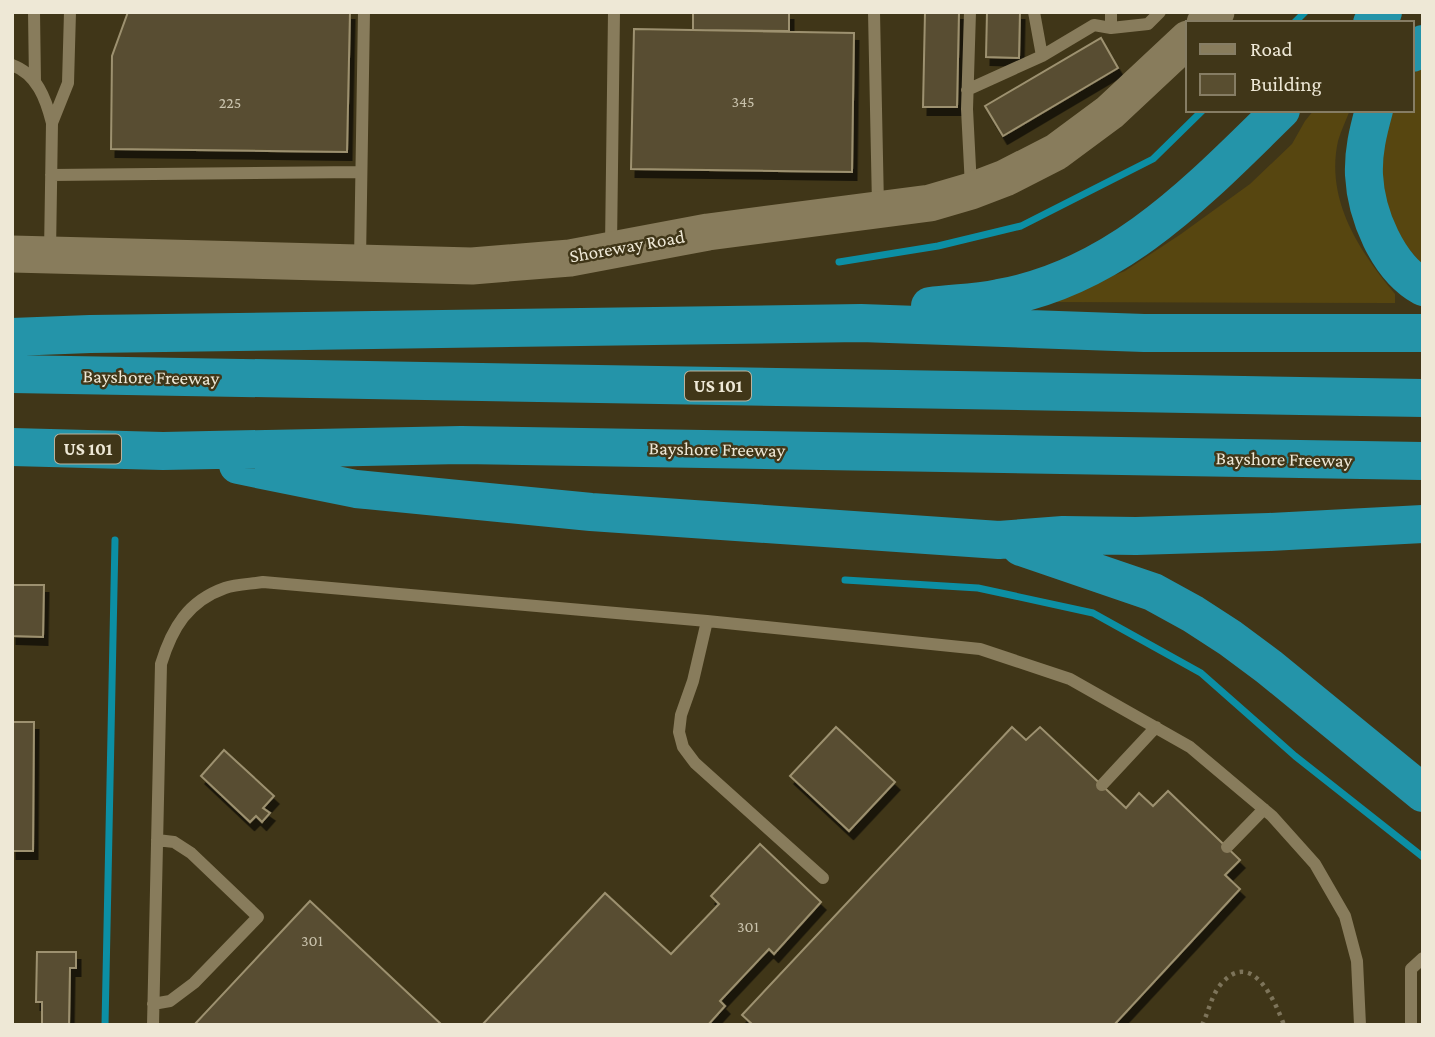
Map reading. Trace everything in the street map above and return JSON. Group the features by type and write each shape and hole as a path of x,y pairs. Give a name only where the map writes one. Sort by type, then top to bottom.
{"highway":[{"path":"861,323 924,306 1000,298 1079,272 1116,253 1158,225 1279,112"},
{"path":"1373,112 1365,144 1364,166 1371,210 1381,238 1396,261 1423,287"},
{"path":"12,337 861,323 1144,333 1423,333"},
{"name":"Bayshore Freeway","path":"12,374 1423,398"},
{"name":"Bayshore Freeway","path":"12,447 163,451 461,445 1423,461"},
{"path":"163,451 356,489 591,512 999,540 1063,535 1136,536 1423,524"},
{"path":"999,540 1153,592 1194,614 1269,667 1423,793"}],"street":[{"name":"Shoreway Road","path":"12,254 472,266 570,258 708,232 930,203 971,191 1026,168 1076,138 1119,104 1186,41"}],"lane":[{"path":"34,12 35,82"},
{"path":"52,123 68,83 70,12"},
{"path":"360,264 364,12"},
{"path":"611,250 614,12"},
{"path":"874,12 878,210"},
{"path":"970,12 967,90 971,191"},
{"path":"1034,12 1042,56"},
{"path":"1111,12 1111,28"},
{"path":"967,90 1042,56 1094,25 1111,28 1148,24 1160,12"},
{"path":"12,65 26,70 35,82 46,99 52,123 50,256"},
{"path":"51,175 361,172"},
{"path":"153,1025 161,664 169,638 191,607 225,588 262,582 707,621 980,649 1070,679 1190,747 1264,809 1315,864 1345,916 1357,961 1360,1025"},
{"path":"707,621 693,681 681,715 679,732 683,747 695,763 823,878"},
{"path":"1102,785 1156,727"},
{"path":"1227,848 1264,809"},
{"path":"153,1004 170,1001 194,983 258,917 191,853 174,842 157,840"},
{"path":"1411,1025 1411,969 1423,958"}],"path":[{"path":"1204,1025 1213,997 1229,977 1240,973 1250,974 1261,980 1270,991 1284,1025"}],"shaded area":[{"path":"1423,64 1423,266 1391,227 1377,158 1389,112 1414,112 1414,74"},
{"path":"1312,112 1349,112 1338,141 1336,184 1348,224 1369,261 1395,294 1395,303 1046,302 1125,271 1181,234 1250,184 1292,144"}],"building":[{"path":"128,12 350,12 347,152 111,149 112,56"},
{"path":"693,12 789,12 789,31 693,30"},
{"path":"925,12 959,12 957,107 923,107"},
{"path":"987,12 1020,12 1019,58 986,57"},
{"path":"634,29 854,33 852,172 631,169"},
{"path":"1101,38 1118,68 1003,136 985,106"},
{"path":"12,585 44,585 43,637 12,636"},
{"path":"12,722 34,722 33,851 12,851"},
{"path":"836,727 895,782 849,831 790,776"},
{"path":"1012,727 1026,740 1040,727 1126,808 1139,793 1153,806 1168,791 1240,860 1225,875 1240,889 1114,1025 753,1025 742,1015"},
{"path":"224,750 274,796 263,808 270,813 262,822 256,816 250,822 201,776"},
{"path":"760,844 821,902 774,954 769,949 720,1001 725,1006 708,1025 482,1025 605,893 671,954 719,904 711,896"},
{"path":"310,901 393,979 442,1025 194,1025"},
{"path":"37,952 76,952 76,968 70,968 69,1025 42,1025 42,1002 36,1002"}],"waterway":[{"path":"1296,21 1305,12"},
{"path":"839,262 938,246 1021,226 1153,159 1201,112"},
{"path":"105,1025 115,540"},
{"path":"845,580 978,588 1093,613 1201,673 1295,756 1423,857"}]}
